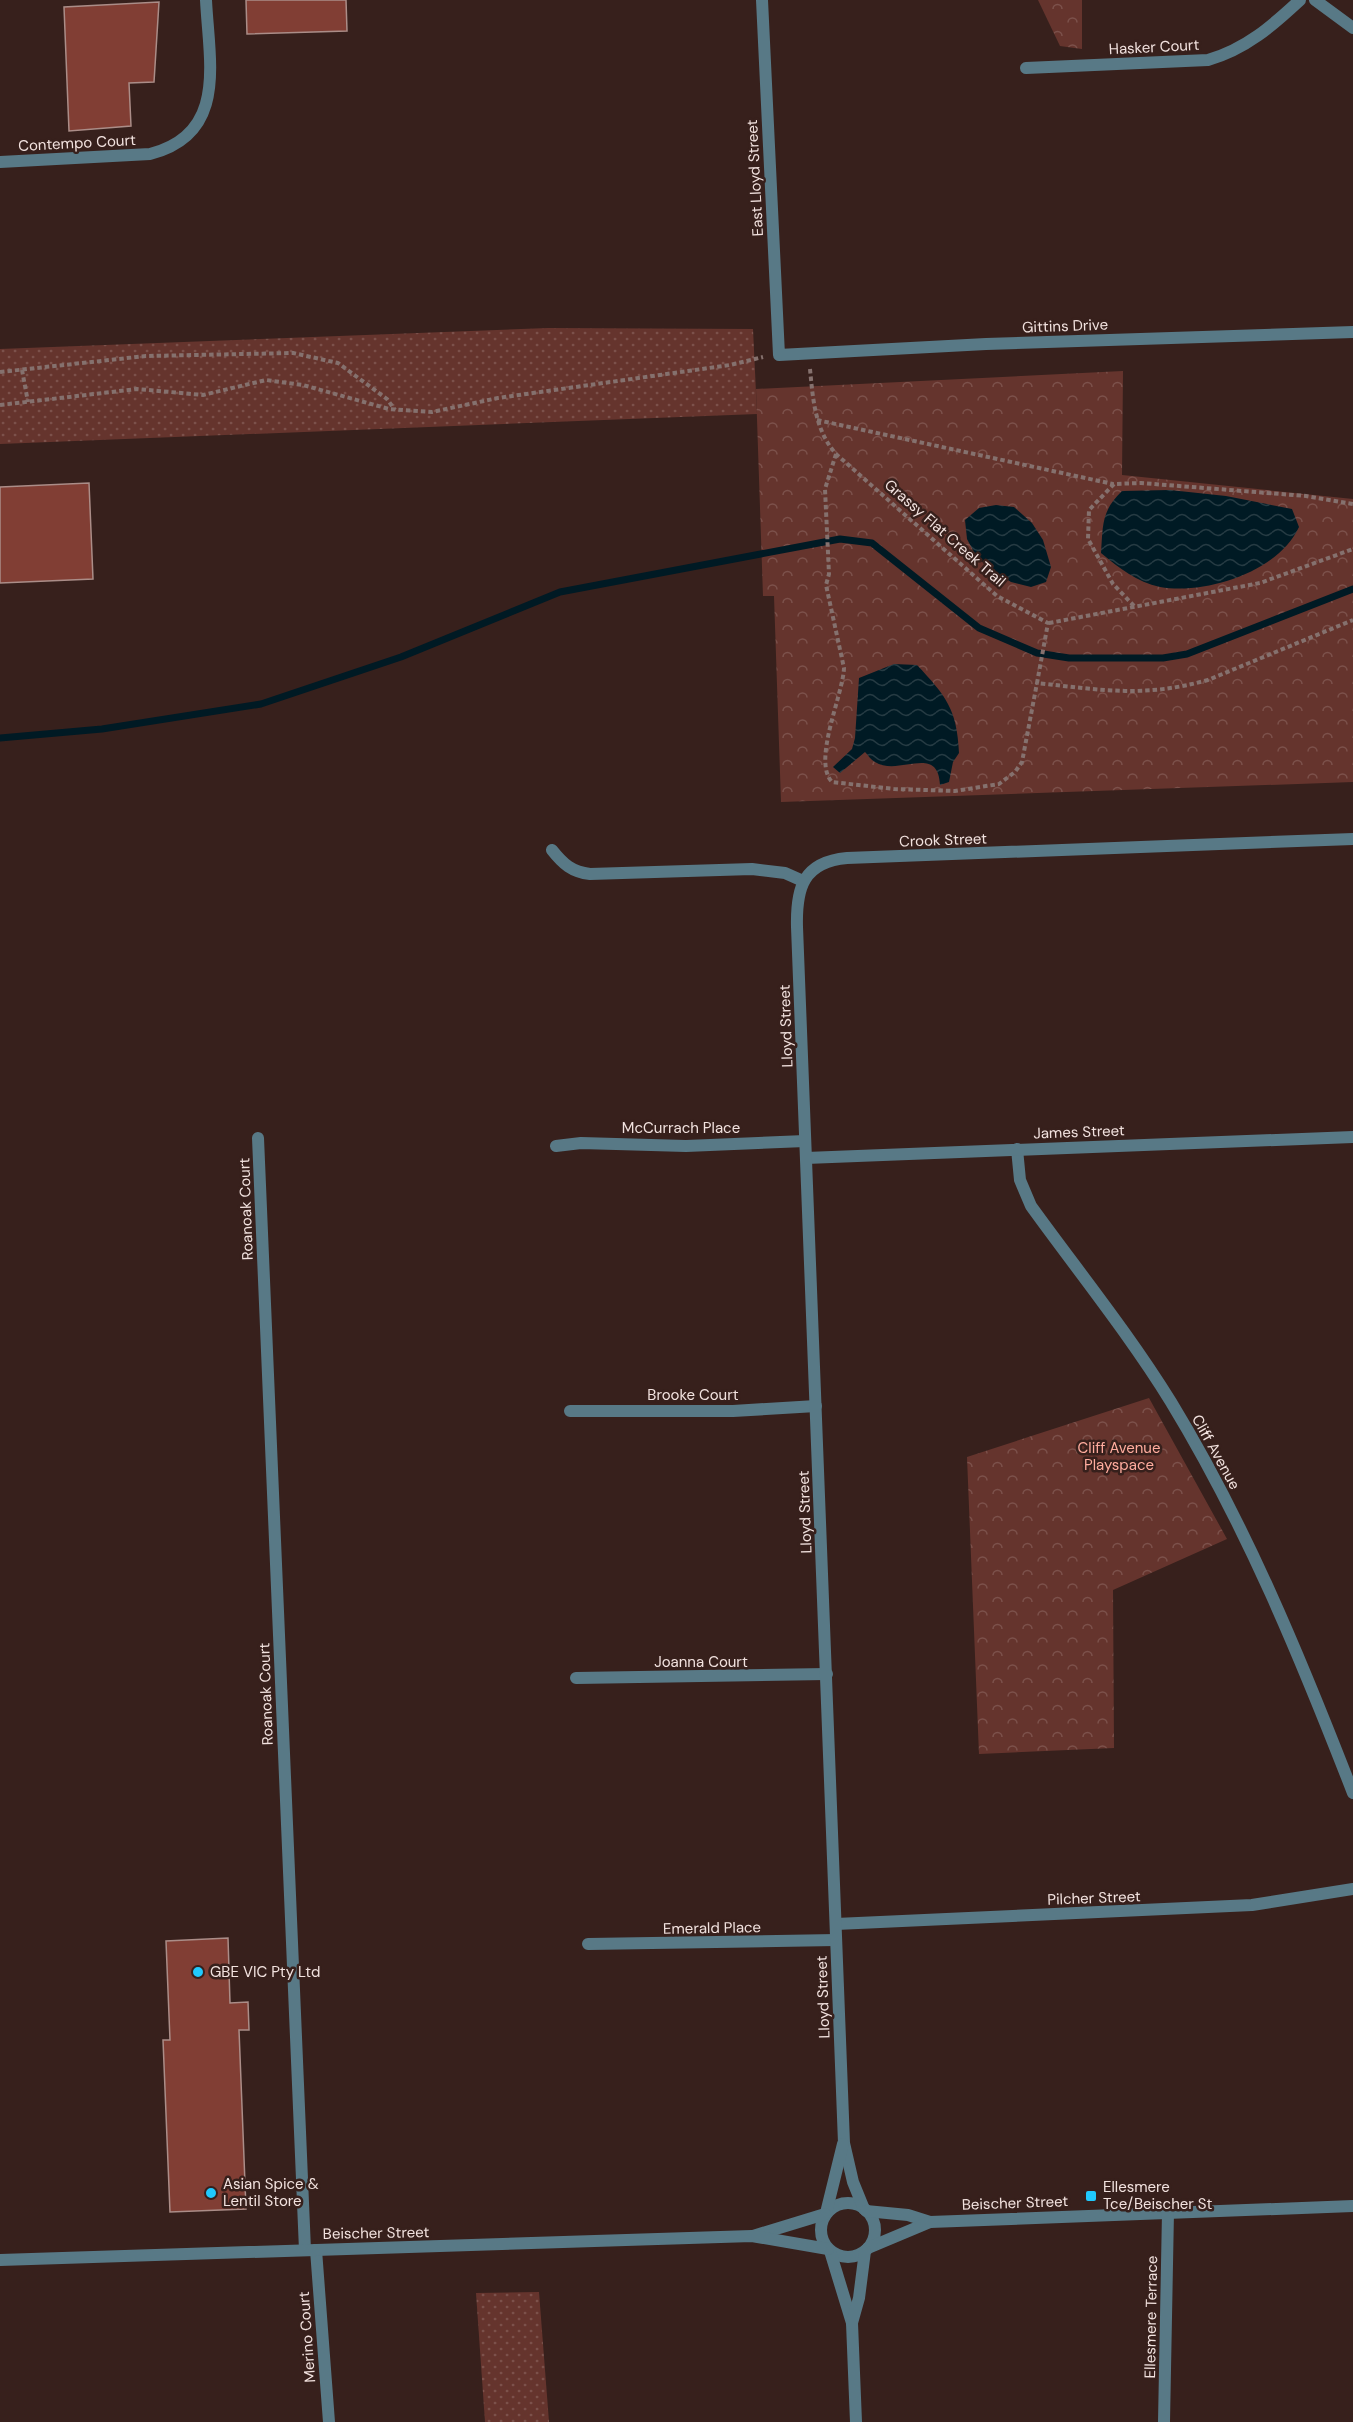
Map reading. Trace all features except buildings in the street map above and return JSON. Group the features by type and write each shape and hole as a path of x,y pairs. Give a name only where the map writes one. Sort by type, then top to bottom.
{"street":[{"name":"Contempo Court","path":"0,162 150,154 165,150 191,133 201,121 209,90 206,0"},
{"name":"East Lloyd Street","path":"762,0 778,356"},
{"name":"Hasker Court","path":"1026,68 1208,60 1225,55 1254,39 1300,0"},
{"path":"1315,0 1353,28"},
{"name":"Gittins Drive","path":"778,356 986,344 1353,332"},
{"name":"Crook Street","path":"803,881 814,868 847,858 1353,839"},
{"path":"552,850 567,867 576,872 590,874 758,870 785,873 803,881"},
{"name":"Lloyd Street","path":"803,881 797,912 843,2143 853,2182 865,2210"},
{"name":"James Street","path":"806,1158 1353,1137"},
{"name":"Roanoak Court","path":"258,1138 310,2250"},
{"name":"McCurrach Place","path":"556,1146 581,1143 686,1146 805,1142"},
{"name":"Cliff Avenue","path":"1017,1149 1020,1180 1031,1206 1156,1378 1240,1526 1319,1706 1353,1792"},
{"name":"Brooke Court","path":"570,1411 733,1411 816,1406"},
{"name":"Joanna Court","path":"576,1678 827,1674"},
{"name":"Pilcher Street","path":"836,1924 1229,1907 1279,1902 1353,1889"},
{"name":"Emerald Place","path":"588,1944 836,1940"},
{"name":"Lloyd Street","path":"825,2213 843,2143"},
{"path":"852,2323 859,2298 867,2249 875,2228 865,2210 846,2203 825,2213 821,2232 852,2323 856,2422"},
{"name":"Beischer Street","path":"865,2210 908,2215 930,2222 1353,2206"},
{"name":"Ellesmere Terrace","path":"1164,2422 1168,2212"},
{"name":"Beischer Street","path":"752,2236 825,2213"},
{"name":"Beischer Street","path":"867,2249 930,2222"},
{"name":"Beischer Street","path":"0,2260 752,2236 829,2250"},
{"path":"829,2250 850,2257 867,2249"},
{"name":"Merino Court","path":"310,2250 329,2422"}],"path":[{"path":"0,372 146,356 293,353 338,363 387,399 395,410"},
{"name":"Grassy Flat Creek Trail","path":"809,354 812,394 817,420 825,439 836,454 997,596 1048,623"},
{"path":"0,405 137,388 203,395 251,382 273,381 303,385 395,410 439,411 498,398 778,356"},
{"path":"21,370 28,402"},
{"path":"817,420 926,441 1114,484 1165,485 1306,496 1353,504"},
{"path":"836,454 825,489 829,574 826,585 844,674 826,750 825,770 832,782 945,792 999,784 1015,772 1022,762 1048,623 1260,584 1353,549"},
{"path":"1114,484 1089,510 1088,539 1113,584 1134,606"},
{"path":"1037,683 1130,693 1183,687 1208,680 1353,620"}],"green space":[{"path":"1038,0 1082,0 1082,49 1060,46"},
{"path":"548,328 753,329 757,414 0,444 0,349"},
{"path":"1123,371 1122,475 1353,499 1353,782 781,802 774,596 763,596 756,389"},
{"name":"Cliff Avenue Playspace","path":"1149,1398 1227,1539 1113,1590 1114,1748 979,1754 967,1457"},
{"path":"539,2292 549,2422 485,2422 476,2293"}],"water":[{"path":"1170,490 1226,496 1292,509 1299,527 1289,543 1275,556 1240,576 1199,587 1179,589 1152,585 1129,574 1101,553 1104,519 1110,505 1122,491"},
{"path":"996,505 1014,507 1032,523 1043,540 1051,567 1046,582 1031,587 1011,582 976,556 967,539 965,520 979,508"},
{"path":"894,664 917,665 936,686 948,704 956,725 959,753 953,762 949,782 940,785 938,773 932,766 925,763 885,766 874,761 865,752 840,773 833,767 852,749 855,738 859,678"}],"waterway":[{"path":"0,738 102,729 261,704 401,657 560,592 840,539 872,543 979,628 1037,653 1069,658 1163,658 1187,654 1353,589"}],"place":[{"name":"GBE VIC Pty Ltd","path":"198,1972"},
{"name":"Asian Spice & Lentil Store","path":"211,2193"},
{"name":"Ellesmere Tce/Beischer St","path":"1091,2196"}]}
